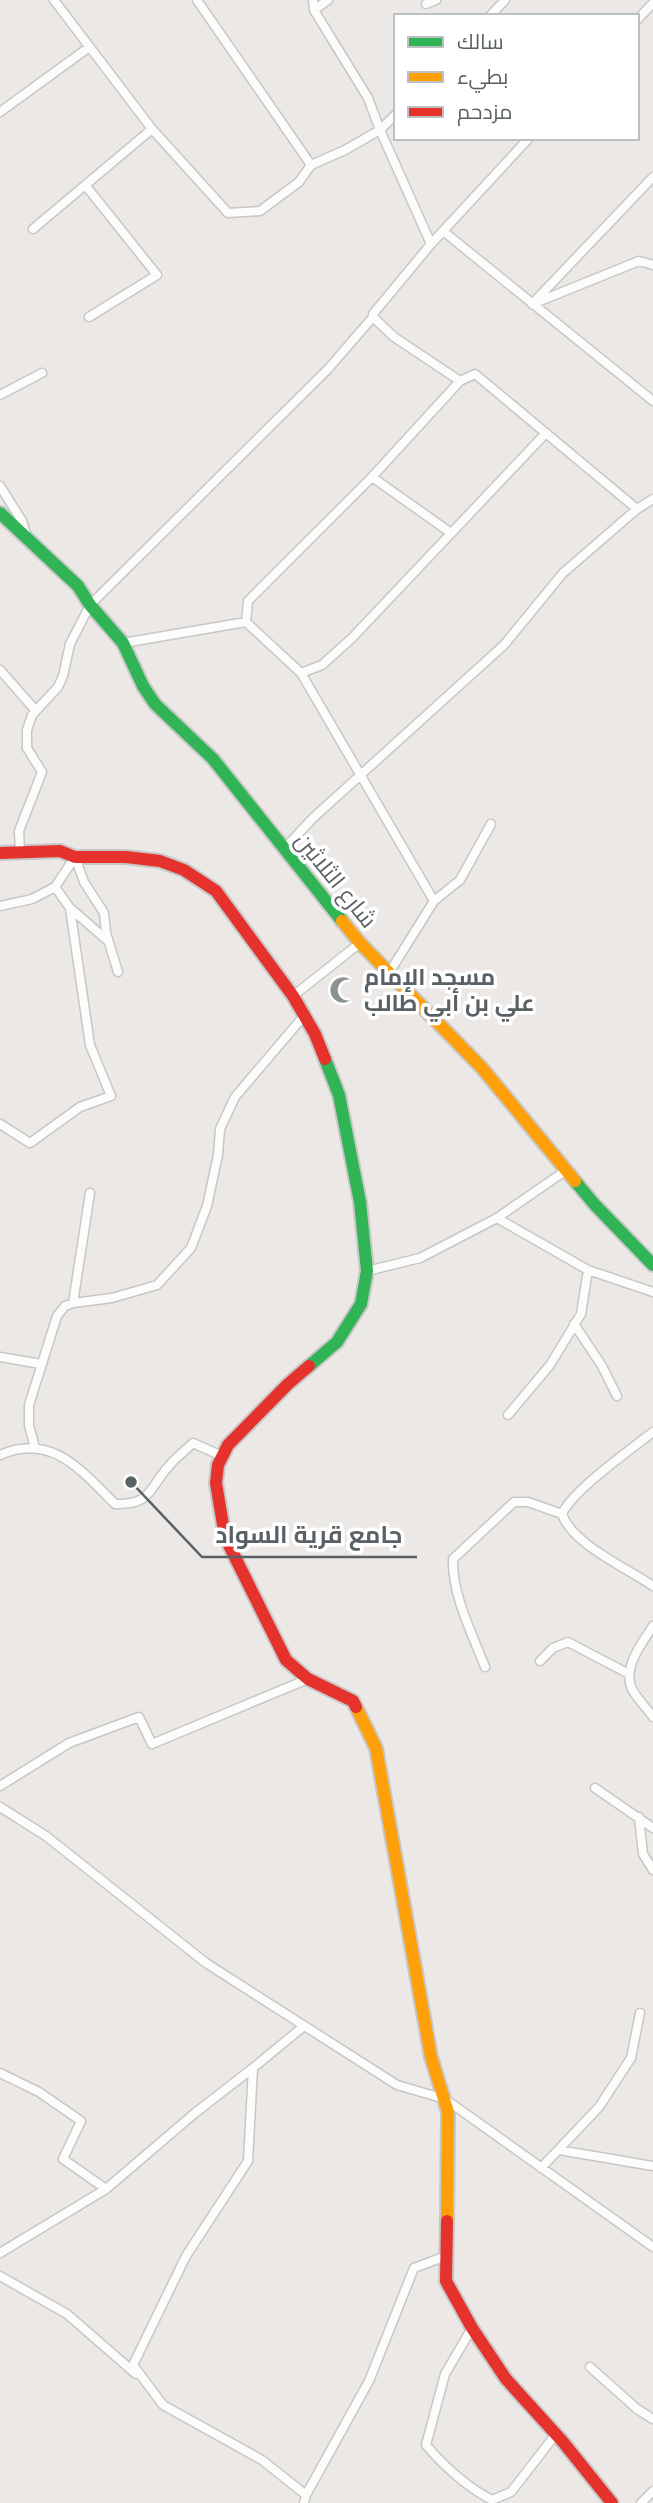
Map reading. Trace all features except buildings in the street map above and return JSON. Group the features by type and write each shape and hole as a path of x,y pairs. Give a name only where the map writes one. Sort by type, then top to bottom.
{"street":[{"path":"54,0 152,129 228,213 260,211 299,182 311,164 345,150 380,130 394,116"},
{"path":"197,0 311,164"},
{"path":"313,0 314,10 368,98 431,244"},
{"path":"314,10 328,0"},
{"path":"426,4 436,0"},
{"path":"492,14 505,0"},
{"path":"639,18 653,3"},
{"path":"0,112 88,48"},
{"path":"33,229 152,129"},
{"path":"20,852 19,831 42,772 27,748 27,730 36,711 58,687 70,644 90,605 328,369 431,244 526,140"},
{"path":"532,304 653,177"},
{"path":"86,186 156,275 89,317"},
{"path":"443,231 653,401"},
{"path":"532,304 639,261 653,265"},
{"path":"373,317 394,337 460,382"},
{"path":"0,395 41,373"},
{"path":"246,622 248,601 372,477 460,382 475,374 637,509"},
{"path":"301,673 323,665 352,638 546,433"},
{"path":"372,477 451,533"},
{"path":"0,486 22,521 28,540"},
{"path":"284,849 359,775 504,645 563,573 637,509 653,499"},
{"name":"شارع الثلاثين","path":"0,513 78,586 90,605 123,643 143,686 155,704 219,766 360,943 482,1068 565,1171 653,1265"},
{"path":"123,643 246,622"},
{"path":"246,622 301,673 434,901"},
{"path":"0,670 36,711"},
{"path":"389,973 434,901 460,880 491,824"},
{"path":"0,853 60,851 75,857 126,857 160,861 184,870 216,891 293,996 314,1034 339,1095 360,1202 367,1271 361,1304 337,1342 288,1384 228,1445 218,1465 216,1483 225,1537 286,1660 308,1679 353,1701 376,1748 431,2057 448,2112 446,2281 472,2328 506,2379 556,2434 612,2503"},
{"path":"0,906 32,899 55,887 75,857"},
{"path":"75,857 84,882 104,913 108,941 118,972"},
{"path":"55,887 71,908 108,941"},
{"path":"0,1124 30,1143 80,1107 111,1096 90,1045 71,908"},
{"path":"293,996 360,943"},
{"path":"35,1448 29,1426 29,1405 57,1316 65,1306 73,1303 111,1298 157,1285 191,1248 207,1206 218,1156 220,1129 235,1097 303,1017"},
{"path":"367,1271 420,1258 497,1218 565,1171"},
{"path":"73,1303 90,1193"},
{"path":"497,1218 588,1270 653,1292"},
{"path":"509,1415 550,1365 580,1314 588,1270"},
{"path":"574,1324 602,1366 617,1396"},
{"path":"0,1357 41,1364"},
{"path":"653,1433 602,1472 566,1506 562,1514 565,1522 579,1538 653,1586"},
{"path":"0,1455 10,1450 51,1450 77,1466 115,1504 133,1505 149,1495 169,1466 193,1443 222,1456"},
{"path":"485,1667 452,1573 453,1559 514,1502 528,1502 562,1514"},
{"path":"653,1626 635,1655 629,1674 632,1689 653,1717"},
{"path":"540,1661 553,1648 568,1642 629,1674"},
{"path":"0,1786 69,1744 139,1717 152,1744 308,1679"},
{"path":"595,1788 653,1828"},
{"path":"0,1807 46,1836 206,1963 397,2085 445,2099 653,2247"},
{"path":"639,1818 643,1854 653,1870"},
{"path":"541,2168 599,2108 631,2058 640,2013"},
{"path":"0,2253 106,2189 195,2113 304,2026"},
{"path":"253,2068 248,2161 186,2256 133,2365 163,2405 262,2460 305,2499 369,2381 414,2268 446,2256"},
{"path":"0,2073 39,2092 81,2121 63,2159 106,2189"},
{"path":"559,2150 653,2166"},
{"path":"0,2276 67,2314 149,2386"},
{"path":"472,2328 445,2374 426,2445 441,2462 480,2494 492,2500 511,2492 556,2434"},
{"path":"590,2367 653,2419"},
{"path":"641,2503 653,2491"}],"traffic: fast":[{"path":"0,513 78,586 90,605 123,643 143,686 155,704 213,759 342,921"},
{"path":"309,1366 337,1342 361,1304 367,1271 360,1202 339,1095 325,1059"},
{"path":"575,1181 653,1265"}],"traffic: slow":[{"path":"342,921 360,943 482,1068 575,1181"},
{"path":"356,1707 376,1748 431,2057 448,2112 447,2221"}],"traffic: jam":[{"path":"0,853 60,851 75,857 126,857 160,861 184,870 216,891 293,996 315,1034 325,1059"},
{"path":"309,1366 228,1445 218,1465 216,1483 225,1537 286,1660 308,1679 353,1701 356,1707"},
{"path":"447,2221 446,2281 472,2328 506,2379 563,2442 612,2503"}],"place":[{"name":"مسجد الإمام علي بن أبي طالب","path":"343,990"},
{"name":"جامع قرية السواد","path":"131,1482"}]}
